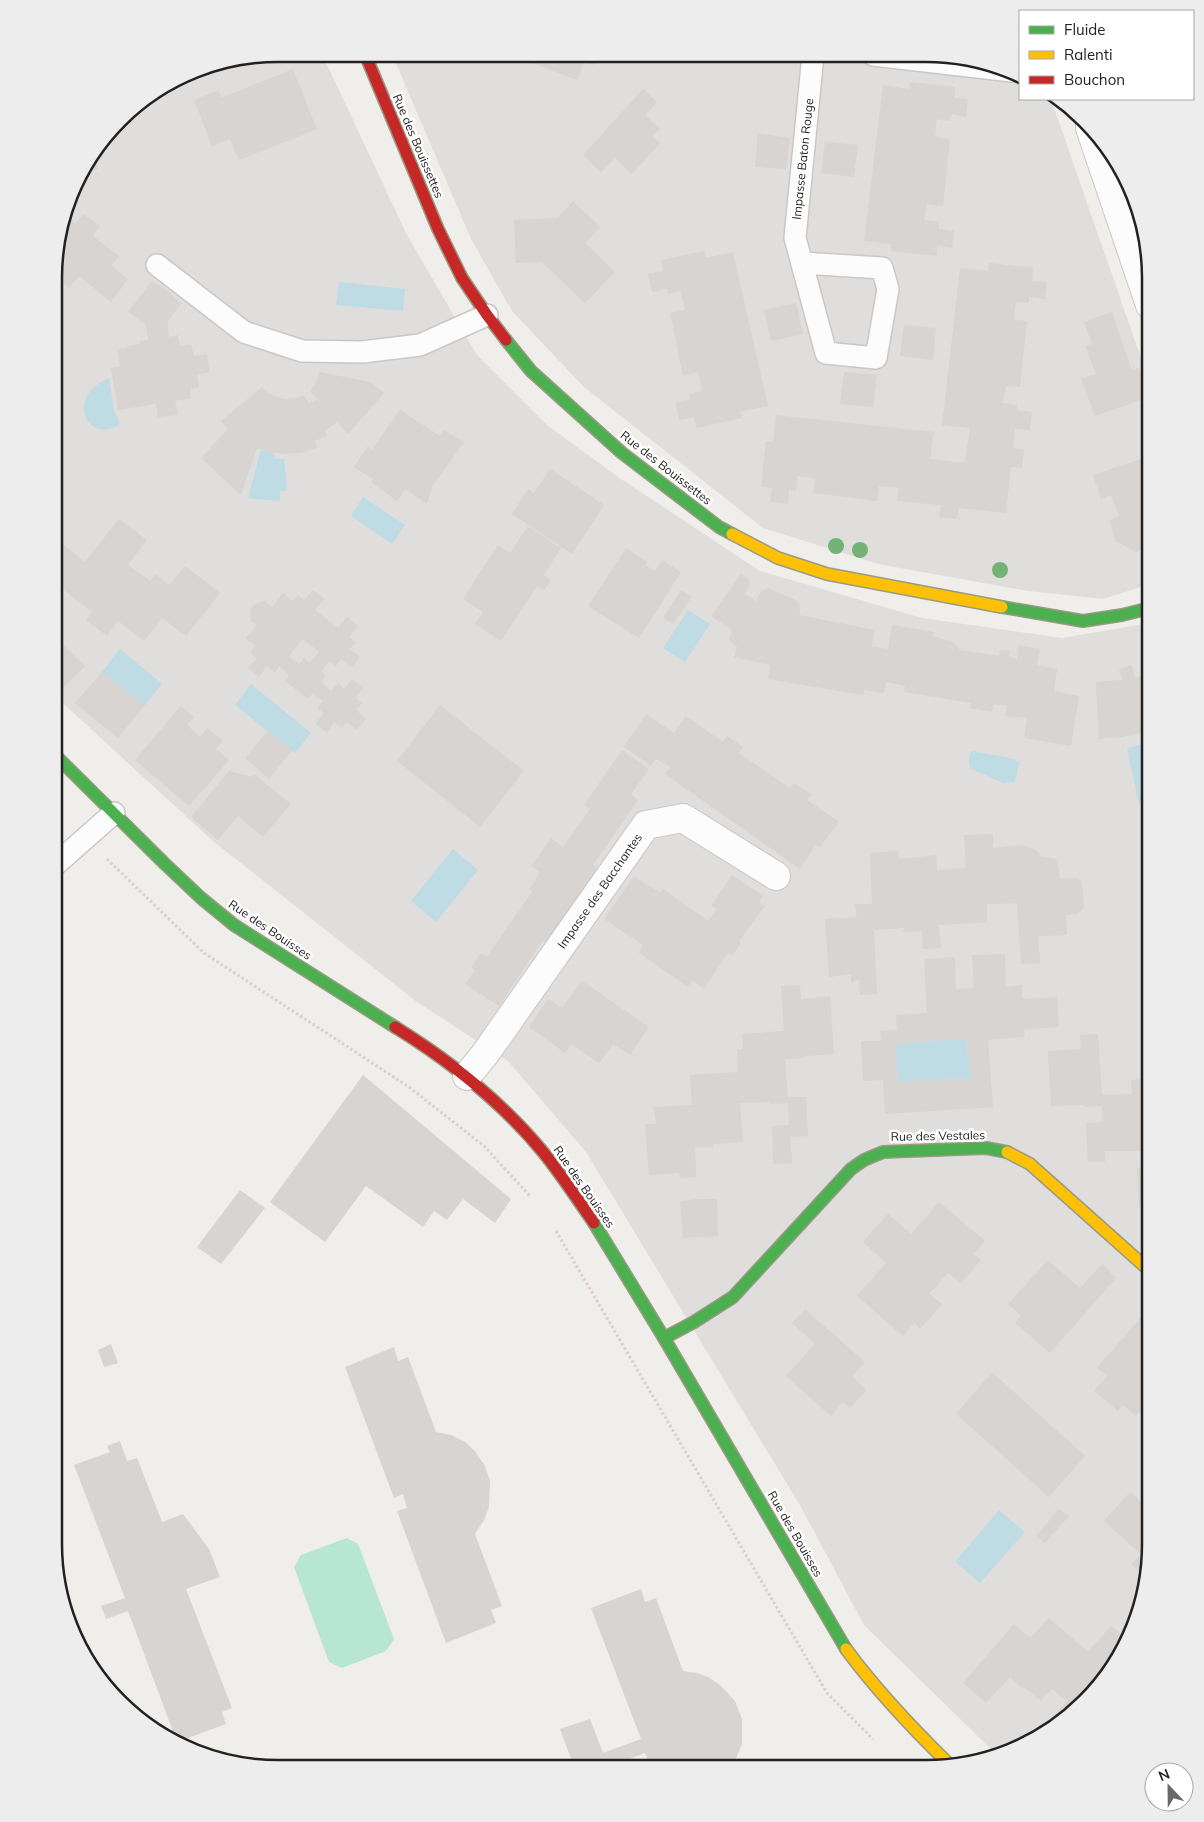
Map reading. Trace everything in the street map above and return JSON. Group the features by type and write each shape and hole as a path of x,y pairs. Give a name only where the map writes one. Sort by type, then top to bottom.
{"street":[{"name":"Rue des Bouissettes","path":"368,62 438,229 462,278 487,315 531,371 622,453 719,527 778,558 827,574 863,582 1083,621 1142,610"},
{"path":"1096,146 1142,281"},
{"name":"Rue des Bouisses","path":"62,762 201,898 234,925 426,1046 467,1076 512,1118 543,1152 595,1224 664,1338 842,1643 869,1680 909,1725 944,1759"},
{"name":"Impasse des Bacchantes","path":"467,1076 486,1054 646,825 683,818 776,876"},
{"name":"Rue des Vestales","path":"664,1338 694,1322 732,1297 851,1169 864,1160 883,1152 986,1148 1007,1152 1030,1164 1142,1264"}],"lane":[{"name":"Impasse Baton Rouge","path":"802,263 882,268 888,289 876,358 826,353 795,238 812,62"},
{"path":"934,63 961,65"},
{"path":"157,266 244,332 302,351 362,352 420,345 487,315"},
{"path":"62,859 114,813"}],"path":[{"path":"62,816 204,953 409,1087 484,1146 537,1203"},
{"path":"553,1227 827,1692 875,1741"}],"shaded area":[{"path":"326,62 407,235 477,355 548,426 621,479 760,571 922,618 1062,638 1142,624 1142,1544 1140,1572 1130,1613 1113,1652 1088,1686 1068,1706 1034,1731 991,1749 864,1625 801,1507 586,1152 508,1061 417,1002 214,842 62,702 62,278 64,250 74,209 91,170 107,147 136,116 158,99 196,79 222,70 250,64"},
{"path":"395,62 926,62 954,64 982,70 1019,84 1019,100 1047,100 1053,104 1142,361 1142,587 1103,599 1028,591 878,564 763,528 584,387 512,311 471,239"}],"green space":[{"path":"347,1538 358,1544 394,1639 386,1651 342,1668 329,1662 294,1567 301,1555"}],"water":[{"path":"339,282 405,289 403,311 336,305"},
{"path":"109,378 114,411 120,424 109,429 99,429 91,424 86,417 84,407 87,397 95,387"},
{"path":"261,450 274,453 275,459 284,459 287,490 280,491 280,501 248,498"},
{"path":"363,497 405,525 392,544 351,516"},
{"path":"688,610 710,624 685,662 663,648"},
{"path":"120,649 162,684 144,706 102,672"},
{"path":"251,684 311,733 295,753 235,705"},
{"path":"1142,744 1142,803 1139,804 1127,748"},
{"path":"972,751 1014,759 1019,763 1015,782 1003,783 970,768 969,757"},
{"path":"453,849 478,870 436,922 411,901"},
{"path":"966,1038 971,1078 898,1082 895,1044"},
{"path":"999,1510 1025,1532 980,1583 955,1562"}],"building":[{"path":"530,62 584,62 577,80"},
{"path":"584,62 595,62 594,65"},
{"path":"293,69 317,129 239,160 230,139 212,146 194,100 218,90 221,98"},
{"path":"910,82 955,87 954,98 968,99 966,117 952,114 951,121 937,119 935,137 950,139 943,206 927,204 924,220 939,222 939,229 954,231 952,248 937,246 937,256 891,251 891,244 864,241 883,85 909,89"},
{"path":"643,89 657,102 645,115 660,129 652,136 660,143 632,174 615,158 601,172 583,155"},
{"path":"758,133 790,138 786,169 755,167"},
{"path":"825,142 858,145 854,177 821,173"},
{"path":"96,163 99,169 91,170"},
{"path":"573,201 600,227 585,243 615,272 585,303 542,262 516,263 514,220 558,218"},
{"path":"83,214 100,226 93,236 119,256 111,265 128,279 111,302 79,276 69,288 62,282 64,250 71,219 76,223"},
{"path":"704,251 706,258 733,252 768,406 740,412 742,418 697,428 694,417 679,420 676,403 690,399 689,394 702,391 698,372 683,376 670,313 685,310 681,291 668,294 667,289 652,292 648,274 663,271 661,260"},
{"path":"989,263 1033,268 1032,281 1047,282 1045,299 1029,297 1029,303 1016,302 1014,320 1027,321 1020,387 1006,386 1003,403 1017,405 1017,410 1032,412 1030,430 1015,429 1013,448 1024,449 1022,468 1011,467 1006,513 959,508 957,519 939,517 941,505 897,501 899,488 879,486 877,501 813,493 815,478 797,476 796,491 789,490 788,504 770,502 772,488 761,486 766,441 773,442 776,415 934,432 930,459 965,463 970,428 942,425 960,268 988,271"},
{"path":"152,281 168,291 181,304 167,322 169,337 178,335 180,346 191,344 194,356 207,354 210,372 197,375 199,387 190,389 191,398 175,401 178,415 158,417 156,404 118,410 111,368 120,366 117,349 127,348 127,346 140,344 140,341 148,340 146,325 128,312"},
{"path":"796,303 803,334 771,341 764,310"},
{"path":"1112,312 1132,370 1139,368 1142,377 1142,399 1095,416 1081,379 1096,374 1085,346 1092,344 1084,322"},
{"path":"904,325 936,328 933,360 900,356"},
{"path":"320,372 370,382 384,393 348,434 337,422 325,431 327,436 315,441 317,448 299,453 284,454 257,448 241,495 201,458 228,429 221,421 262,387 268,393 285,399 304,395 309,404 317,399 310,391"},
{"path":"844,372 877,375 873,407 840,404"},
{"path":"400,410 440,436 444,430 464,442 433,485 427,504 405,489 397,501 371,482 373,479 354,467 368,446 372,450"},
{"path":"1142,459 1142,550 1136,552 1116,541 1109,521 1119,516 1111,495 1101,499 1093,475"},
{"path":"550,469 604,505 572,554 512,514 528,489 534,493"},
{"path":"119,519 147,540 128,565 150,581 155,574 169,585 185,566 220,593 186,636 162,618 144,641 118,621 107,636 86,620 92,612 62,588 62,544 85,562"},
{"path":"528,526 561,548 544,575 551,580 544,590 537,586 501,641 475,624 483,612 463,599 498,545 510,553"},
{"path":"626,548 647,562 645,565 655,571 662,560 681,572 639,638 588,606"},
{"path":"741,574 749,580 750,584 745,594 758,602 757,599 761,591 768,588 799,603 799,615 875,630 872,646 888,649 892,625 934,632 933,636 953,642 960,650 999,656 1000,650 1010,651 1009,657 1017,659 1018,645 1040,649 1037,665 1057,669 1054,691 1079,696 1071,746 1024,738 1027,718 1005,716 1007,706 993,704 992,712 970,708 971,703 904,692 905,686 886,682 884,693 864,690 863,695 768,679 770,665 734,657 737,647 729,640 732,630 711,616"},
{"path":"313,590 325,599 315,610 338,628 347,617 358,626 349,637 356,642 350,649 360,657 352,668 341,659 336,666 329,661 321,671 326,676 321,682 331,691 338,683 344,689 352,679 364,688 355,698 362,703 356,710 366,719 357,730 347,722 342,728 334,722 327,733 315,724 324,713 317,708 323,701 312,694 308,699 285,681 289,676 279,666 275,673 267,666 259,677 248,668 257,658 250,653 255,646 245,638 257,625 251,621 250,610 256,603 265,601 272,607 283,593 292,601 298,595 304,600","holes":["303,639 319,652 310,663 304,658 299,664 289,656"]},
{"path":"681,590 692,597 673,624 663,618"},
{"path":"62,643 85,666 62,689"},
{"path":"1132,665 1135,678 1142,676 1142,732 1123,737 1099,739 1096,682 1123,680 1119,669"},
{"path":"102,672 144,706 118,738 75,703"},
{"path":"440,705 524,771 480,827 397,761"},
{"path":"181,706 194,717 187,725 200,737 207,728 223,741 216,749 229,760 189,806 135,760"},
{"path":"646,714 674,733 686,716 723,742 727,736 743,747 739,753 790,788 794,783 812,794 807,800 839,822 820,847 816,845 800,869 665,774 670,767 656,759 651,766 624,747"},
{"path":"268,731 292,750 269,779 245,758"},
{"path":"622,750 649,769 631,794 638,800 593,865 598,869 548,943 543,940 499,1006 465,984 475,970 471,967 481,953 487,956 533,891 530,889 540,872 531,866 551,838 563,847 590,809 584,805"},
{"path":"229,771 252,777 254,774 291,804 263,837 238,816 218,840 191,817"},
{"path":"993,834 993,848 1023,845 1032,848 1039,852 1040,856 1057,859 1060,879 1078,878 1082,882 1084,907 1078,914 1066,915 1067,935 1038,936 1040,963 1021,964 1017,903 987,904 987,922 939,925 941,948 923,949 922,931 903,932 904,928 874,930 877,994 860,995 859,980 851,982 851,974 829,977 825,919 857,917 855,904 872,904 870,853 898,851 899,859 936,855 937,870 966,868 964,835"},
{"path":"732,875 763,896 759,902 765,906 739,941 741,943 732,956 728,953 704,989 692,980 688,987 639,953 643,945 604,919 634,876 660,893 663,889 708,921 717,909 711,906"},
{"path":"1005,954 1006,987 1022,985 1022,999 1057,997 1059,1027 1024,1029 1025,1037 988,1040 993,1107 885,1114 883,1080 863,1081 861,1041 881,1041 880,1031 897,1030 896,1015 927,1013 924,959 955,957 956,989 974,988 972,955","holes":["966,1038 971,1078 898,1082 895,1044"]},
{"path":"582,981 649,1027 630,1055 613,1044 599,1063 571,1044 565,1053 529,1027 548,999 562,1008"},
{"path":"800,985 801,999 830,996 834,1054 785,1059 788,1097 806,1097 808,1136 790,1137 792,1163 773,1164 772,1126 789,1125 788,1103 740,1103 743,1142 713,1144 713,1147 695,1147 696,1177 680,1178 679,1173 649,1175 645,1124 656,1124 654,1107 692,1105 690,1075 738,1072 737,1049 743,1049 742,1034 784,1031 781,986"},
{"path":"1098,1034 1102,1095 1132,1094 1131,1080 1142,1079 1142,1151 1105,1151 1105,1162 1088,1162 1086,1123 1103,1122 1102,1106 1051,1106 1048,1051 1081,1049 1080,1035"},
{"path":"363,1075 511,1199 495,1223 463,1199 447,1220 434,1211 423,1227 366,1186 325,1242 270,1202"},
{"path":"1137,1168 1142,1168 1142,1207 1139,1207"},
{"path":"240,1190 265,1208 221,1264 197,1247"},
{"path":"717,1199 718,1236 683,1238 680,1201"},
{"path":"939,1202 985,1241 974,1254 981,1260 961,1283 948,1273 929,1294 942,1304 920,1329 914,1323 903,1336 857,1296 886,1263 863,1242 888,1214 911,1234"},
{"path":"1048,1260 1080,1288 1102,1264 1116,1278 1050,1353 1015,1323 1021,1315 1008,1304"},
{"path":"805,1309 865,1362 852,1376 866,1390 850,1408 843,1402 831,1416 786,1376 815,1344 792,1323"},
{"path":"1142,1316 1142,1410 1136,1416 1123,1405 1118,1411 1094,1391 1107,1376 1097,1368"},
{"path":"111,1344 118,1363 104,1367 98,1350"},
{"path":"394,1347 398,1361 408,1357 436,1432 451,1435 465,1442 474,1450 485,1466 490,1481 489,1507 484,1520 475,1534 502,1606 491,1610 496,1623 446,1643 397,1511 407,1508 403,1494 394,1498 345,1367"},
{"path":"992,1372 1085,1456 1049,1497 956,1414"},
{"path":"120,1441 127,1461 137,1458 162,1522 183,1514 209,1549 220,1577 186,1589 232,1708 222,1712 226,1724 186,1739 173,1733 128,1611 106,1619 101,1606 125,1598 74,1465 110,1452 107,1446"},
{"path":"1130,1492 1142,1503 1142,1544 1140,1572 1131,1564 1141,1554 1104,1521"},
{"path":"1059,1509 1069,1516 1045,1543 1036,1536"},
{"path":"641,1589 645,1602 656,1598 683,1671 708,1677 720,1685 735,1701 742,1719 742,1744 735,1760 648,1760 645,1753 626,1760 571,1760 560,1729 590,1719 603,1753 641,1739 591,1608"},
{"path":"1049,1618 1088,1652 1111,1626 1121,1634 1113,1652 1097,1675 1068,1706 1054,1717 1067,1701 1052,1689 1041,1701 1024,1687 1023,1689 1010,1677 986,1703 963,1683 1014,1624 1030,1638"}],"traffic: fast":[{"path":"506,340 531,371 622,453 719,527 732,534"},
{"path":"1002,607 1083,621 1142,610"},
{"path":"62,762 165,864 201,898 234,925 395,1027"},
{"path":"664,1338 694,1322 733,1297 851,1169 864,1160 883,1152 986,1148 1007,1152"},
{"path":"594,1223 664,1338 846,1649"}],"traffic: slow":[{"path":"732,534 778,558 827,574 1002,607"},
{"path":"1007,1152 1030,1164 1142,1264"},
{"path":"846,1649 895,1709 944,1759"}],"traffic: jam":[{"path":"368,62 438,229 462,278 506,340"},
{"path":"395,1027 455,1068 510,1116 550,1160 594,1223"}]}
